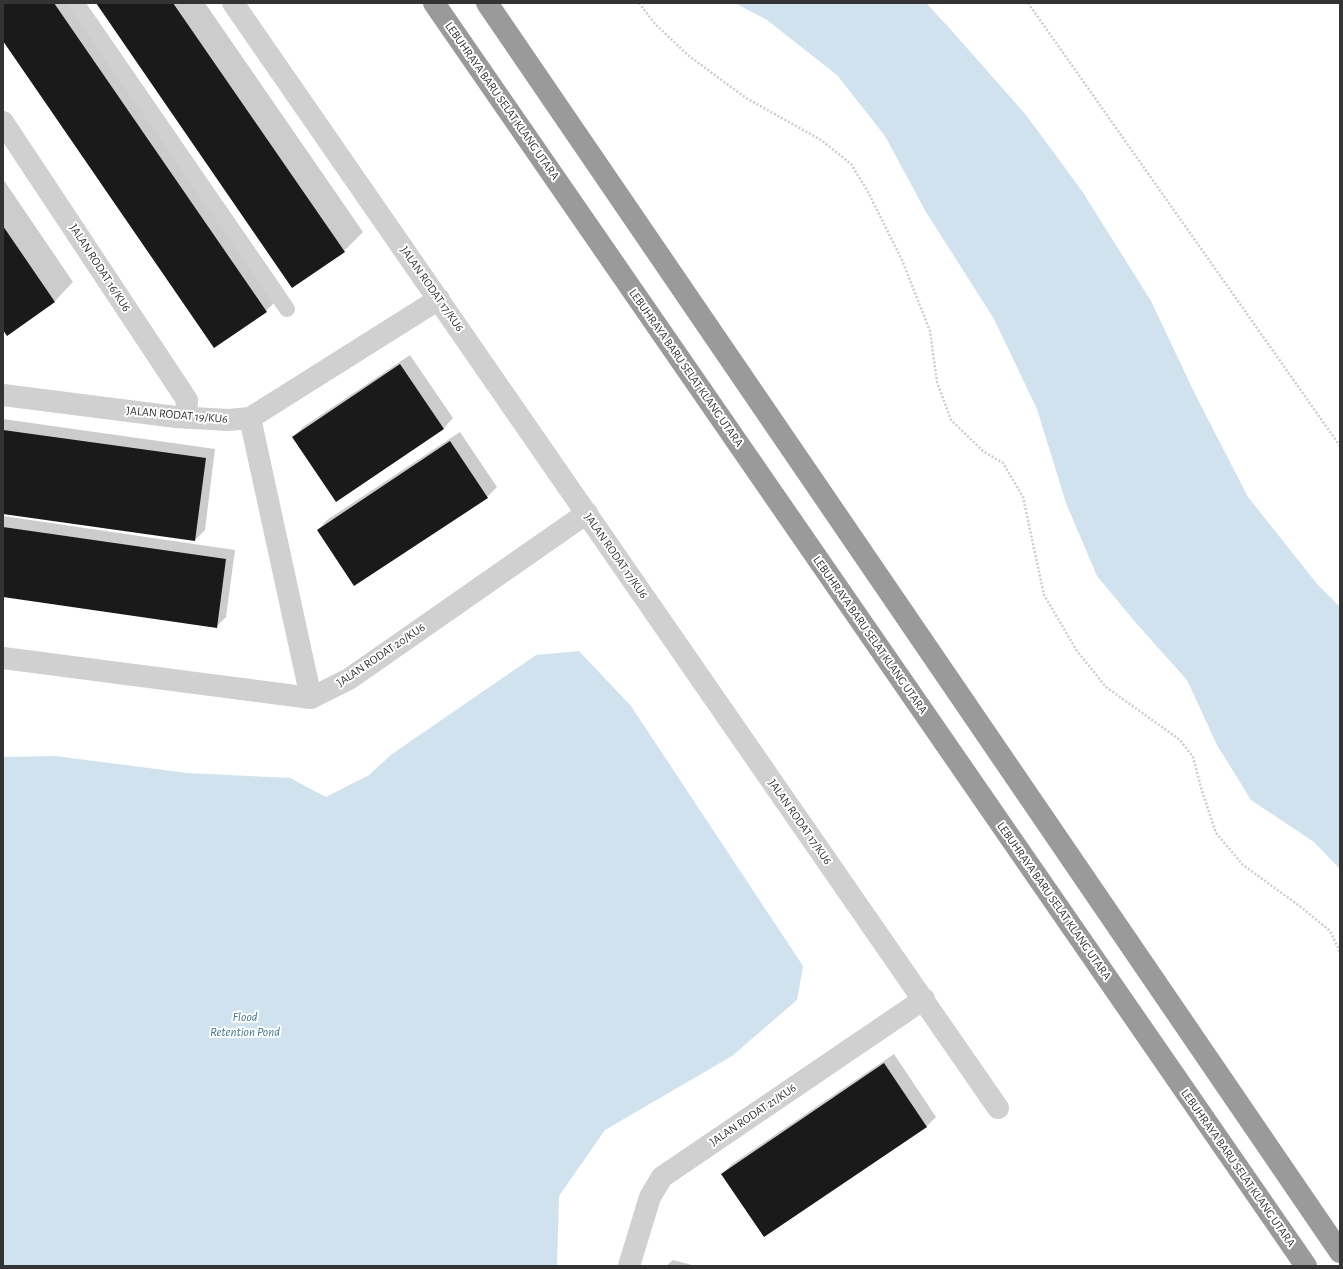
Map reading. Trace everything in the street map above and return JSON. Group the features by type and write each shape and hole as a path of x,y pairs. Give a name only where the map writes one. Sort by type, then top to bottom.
{"highway":[{"name":"LEBUHRAYA BARU SELAT KLANG UTARA","path":"434,3 1306,1266"},
{"path":"487,3 1340,1252"}],"street":[{"name":"JALAN RODAT 17/KU6","path":"233,3 586,514 924,999 998,1108"},
{"name":"JALAN RODAT 16/KU6","path":"3,122 187,400 186,418"},
{"name":"JALAN RODAT 19/KU6","path":"3,395 186,418 228,420 250,418 438,299"},
{"path":"3,658 311,698 250,418"},
{"name":"JALAN RODAT 20/KU6","path":"311,698 349,679 586,514"},
{"name":"JALAN RODAT 21/KU6","path":"630,1266 650,1197 662,1177 924,999"}],"lane":[{"path":"76,3 287,309"}],"path":[{"path":"640,3 656,24 689,56 746,98 821,140 851,164 867,190 902,260 928,324 936,382 951,420 983,451 1003,463 1023,497 1044,595 1078,651 1106,686 1180,740 1193,757 1202,791 1216,833 1243,865 1302,907 1330,931 1340,952"},
{"path":"1028,3 1340,446"}],"water":[{"path":"735,3 926,3 1026,115 1082,191 1151,301 1195,394 1248,497 1318,585 1340,607 1340,869 1314,842 1251,800 1217,745 1187,680 1136,623 1097,576 1066,503 1037,409 994,319 926,212 885,136 837,75 767,20"},
{"name":"Flood Retention Pond","path":"579,651 631,706 803,966 797,1000 732,1056 605,1130 559,1196 557,1266 3,1266 3,757 55,756 187,773 290,778 326,797 369,775 392,754 536,655"}],"building":[{"path":"3,3 54,3 267,312 214,348 3,41"},
{"path":"96,3 173,3 345,252 292,288"},
{"path":"3,226 55,302 7,336 3,330"},
{"path":"400,364 444,429 336,502 292,437"},
{"path":"3,430 206,458 195,541 3,514"},
{"path":"450,441 488,498 354,586 317,530"},
{"path":"3,527 226,559 217,628 3,597"},
{"path":"884,1063 927,1127 764,1237 721,1174"}]}
